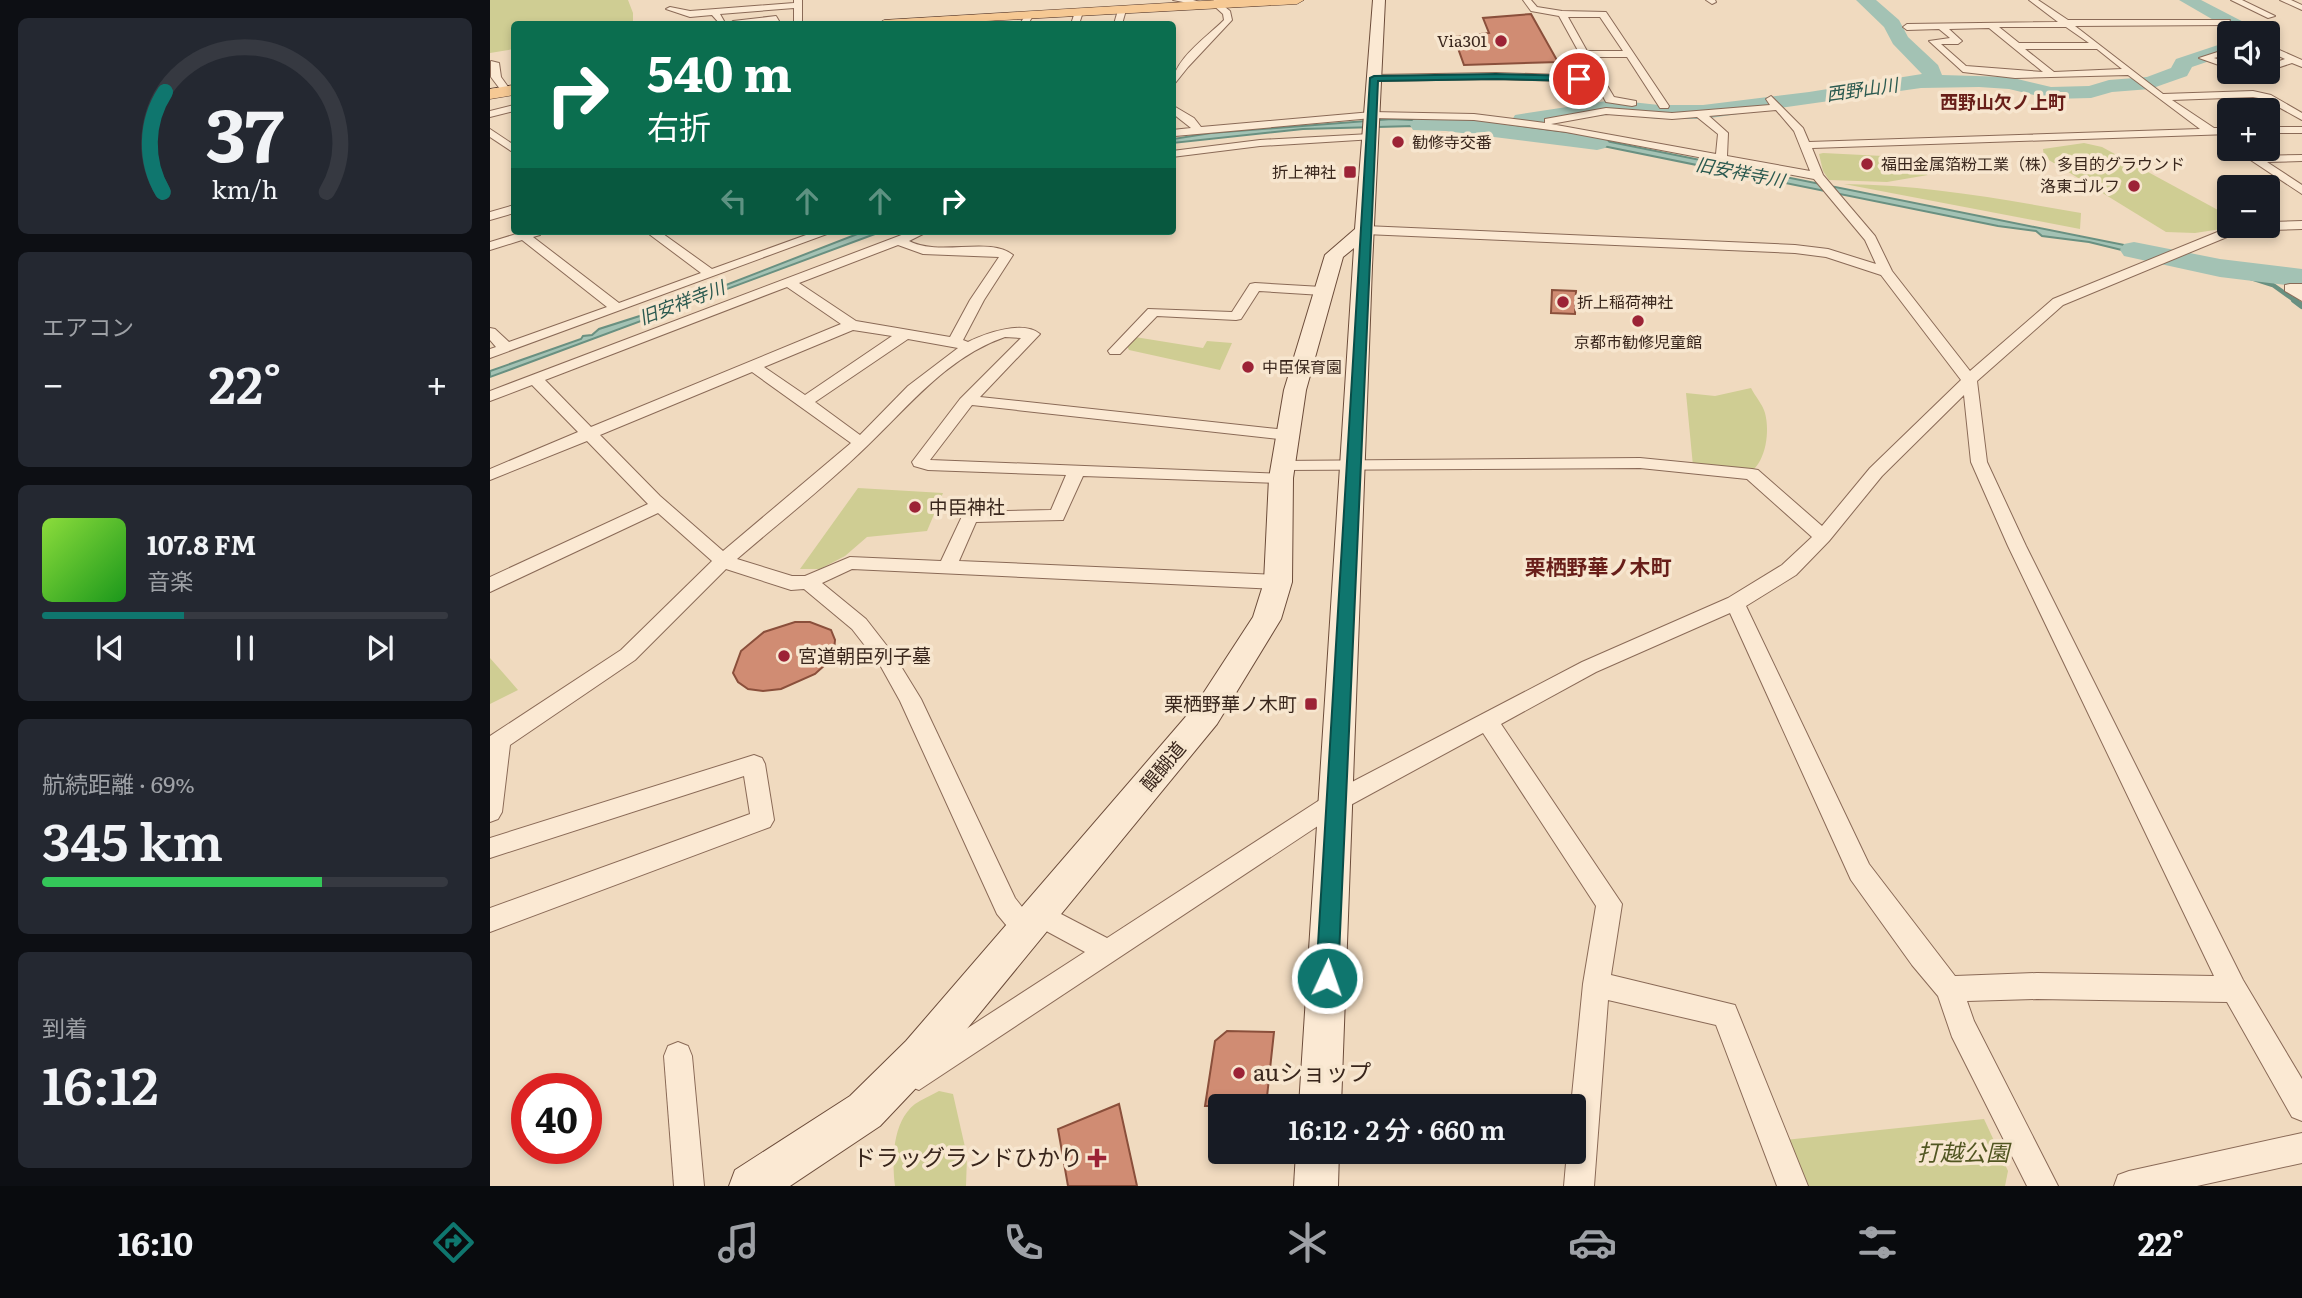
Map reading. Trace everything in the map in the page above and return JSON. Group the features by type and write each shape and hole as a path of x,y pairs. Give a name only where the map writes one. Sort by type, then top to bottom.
{"main road":[{"path":"959,21 1077,18 1122,10 1297,0"},
{"path":"1322,1094 1352,466 1379,0"},
{"name":"醍醐道","path":"751,1186 865,1111 920,1055 1206,715 1267,619 1278,582 1284,459 1295,390 1322,291 1338,250 1365,230"},
{"path":"1316,1186 1317,1164"}],"street":[{"path":"1176,78 1184,65 1228,20 1227,13 1212,3 1177,0"},
{"path":"1527,0 1534,9 1562,14 1602,14 1664,106"},
{"path":"2033,0 2099,46 2161,97 2217,135"},
{"path":"2235,0 2271,16"},
{"path":"2284,0 2302,8"},
{"path":"670,9 690,14 798,3 798,20"},
{"path":"1119,21 1122,10"},
{"path":"714,12 720,21"},
{"path":"1562,14 1610,100 1664,106 1774,102"},
{"path":"1907,27 2217,22"},
{"path":"1991,25 2052,75"},
{"path":"1941,26 1958,41 1933,41 1963,69 2052,75 2131,72"},
{"path":"2017,46 2099,46"},
{"path":"1585,54 1630,54"},
{"path":"2217,54 2204,58 2217,62"},
{"path":"2292,60 2302,55"},
{"path":"496,63 496,77 503,92"},
{"path":"1374,78 1496,76 1598,79"},
{"path":"2161,97 2253,94 2267,97 2300,115"},
{"path":"1531,124 1606,111 1672,116 1701,115 1774,102"},
{"path":"1774,102 1799,130 1826,185 1871,239 1886,272 1970,382 1979,462 2044,603 2123,757 2234,989 2302,1107"},
{"path":"490,114 511,109"},
{"path":"1176,111 1190,120 1197,130"},
{"path":"1701,115 1723,133 1721,159"},
{"path":"1176,133 1371,125 1474,117 1531,124 1721,159 1826,185"},
{"path":"1176,154 1371,125"},
{"path":"2280,130 2302,130"},
{"path":"1805,145 2217,131"},
{"path":"490,132 511,148"},
{"path":"2280,158 2302,158"},
{"path":"2259,161 2302,190"},
{"path":"490,216 511,210"},
{"path":"865,1111 1337,801 1589,667 1735,603 1789,570 1823,537 1877,472 2058,302 2224,234 2270,226 2302,225"},
{"path":"1365,230 1795,249 1828,253 1886,272"},
{"path":"490,246 527,235"},
{"path":"657,235 711,274"},
{"path":"781,235 795,244"},
{"path":"490,354 819,235"},
{"path":"490,396 912,235"},
{"path":"524,236 617,308"},
{"path":"490,812 495,744 628,655 723,561 861,443 913,389 961,345 977,300 1007,255 992,251 919,250 899,240"},
{"path":"788,282 852,325 961,345 1004,333 1033,334 968,400 920,462 928,465 1077,470 1284,459"},
{"path":"1115,351 1153,312 1236,316 1255,287 1322,291"},
{"path":"2302,288 2290,288 2302,297"},
{"path":"490,475 852,325"},
{"path":"490,332 506,348"},
{"path":"804,402 905,334"},
{"path":"755,367 861,443"},
{"path":"535,379 661,505 723,561 791,583 808,582 850,563 1278,582"},
{"path":"968,400 1284,459 1352,466 1640,463 1752,474 1823,537"},
{"path":"947,567 970,516 1057,516 1077,470"},
{"path":"490,585 661,505"},
{"path":"808,582 859,624 887,660 910,699 1006,906 1032,922 1109,953"},
{"path":"1735,603 1860,872 1949,989 1962,1027 2043,1186"},
{"path":"1487,721 1609,904 1595,984 1579,1186"},
{"path":"490,848 754,764 762,821 490,920"},
{"path":"1595,984 1725,1014 1784,1169 1793,1186"},
{"path":"1949,989 2037,986 2234,989"},
{"path":"678,1056 689,1186"},
{"path":"2129,1186 2302,1148"}],"green space":[{"path":"490,0 628,0 633,13 633,21 511,21 511,50 490,53"},
{"name":"洛東ゴルフ","path":"2084,143 2102,147 2217,209 2217,230 2195,233 2166,232 2044,157 2043,149"},
{"name":"福田金属箔粉工業（株）多目的グラウンド","path":"1819,154 1903,157 1928,175 1887,182 1829,180 1823,171"},
{"path":"1844,184 1934,190 2081,213 2080,229"},
{"path":"1135,337 1203,348 1207,341 1232,343 1220,370 1129,350 1127,346"},
{"path":"1751,388 1764,410 1767,429 1763,453 1756,467 1751,472 1693,466 1686,393 1715,396"},
{"path":"858,488 943,493 927,531 867,537 845,556 820,569 800,569"},
{"path":"490,658 518,690 490,704"},
{"path":"939,1091 953,1094 967,1156 966,1186 895,1186 895,1142 902,1121 915,1104"},
{"name":"打越公園","path":"1984,1119 2008,1171 2005,1186 1809,1186 1785,1140"}],"water":[{"path":"1392,119 1490,124 1556,131 2194,259 2183,265 2089,242 2042,236 2036,231 1998,226 1593,144 1566,141 1565,138 1499,128 1414,126 1303,129 1176,143 1176,139 1211,133"},
{"path":"855,235 872,235 490,377 490,371 592,335 599,329 708,292"}],"building":[{"name":"Via301","path":"1531,14 1558,62 1464,65 1454,37 1489,33 1483,18"},
{"name":"折上稲荷神社","path":"1552,290 1576,291 1575,314 1551,313"},
{"name":"宮道朝臣列子墓","path":"795,622 810,622 831,630 835,640 834,651 827,663 815,674 781,689 748,689 738,682 733,673 741,651 764,632"},
{"name":"auショップ","path":"1227,1031 1274,1032 1267,1094 1208,1094 1208,1106 1205,1106 1215,1041"},
{"name":"ドラッグランドひかり","path":"1119,1104 1137,1186 1068,1186 1058,1129"}],"waterway":[{"path":"1865,0 1892,24 1900,40 1931,69 1933,73 1930,78 1921,82"},
{"name":"西野山川","path":"2188,0 2227,21"},
{"name":"西野山川","path":"1921,82 1979,81 2009,83 2051,93 2091,92 2109,86 2150,83 2180,72 2183,63 2217,51"},
{"name":"西野山川","path":"1523,120 1613,107 1659,112 1703,112 1921,82"},
{"name":"旧安祥寺川","path":"1421,125 1446,124 1597,143"},
{"name":"旧安祥寺川","path":"2134,250 2220,268 2302,278"},
{"path":"2220,268 2273,285 2297,302"},
{"path":"2294,300 2302,306"}],"place":[{"name":"Via301","path":"1501,41"},
{"name":"勧修寺交番","path":"1398,142"},
{"name":"福田金属箔粉工業（株）多目的グラウンド","path":"1867,164"},
{"name":"折上神社","path":"1350,172"},
{"name":"洛東ゴルフ","path":"2134,186"},
{"name":"折上稲荷神社","path":"1563,302"},
{"name":"京都市勧修児童館","path":"1638,321"},
{"name":"中臣保育園","path":"1248,367"},
{"name":"中臣神社","path":"915,507"},
{"name":"宮道朝臣列子墓","path":"784,656"},
{"name":"栗栖野華ノ木町","path":"1311,704"},
{"name":"auショップ","path":"1239,1073"},
{"name":"ドラッグランドひかり","path":"1097,1158"}],"district":[{"name":"西野山欠ノ上町","path":"2003,103"},
{"name":"栗栖野華ノ木町","path":"1598,568"}],"route":[{"path":"1327,978 1362,266 1374,78 1496,76 1579,79"}]}
